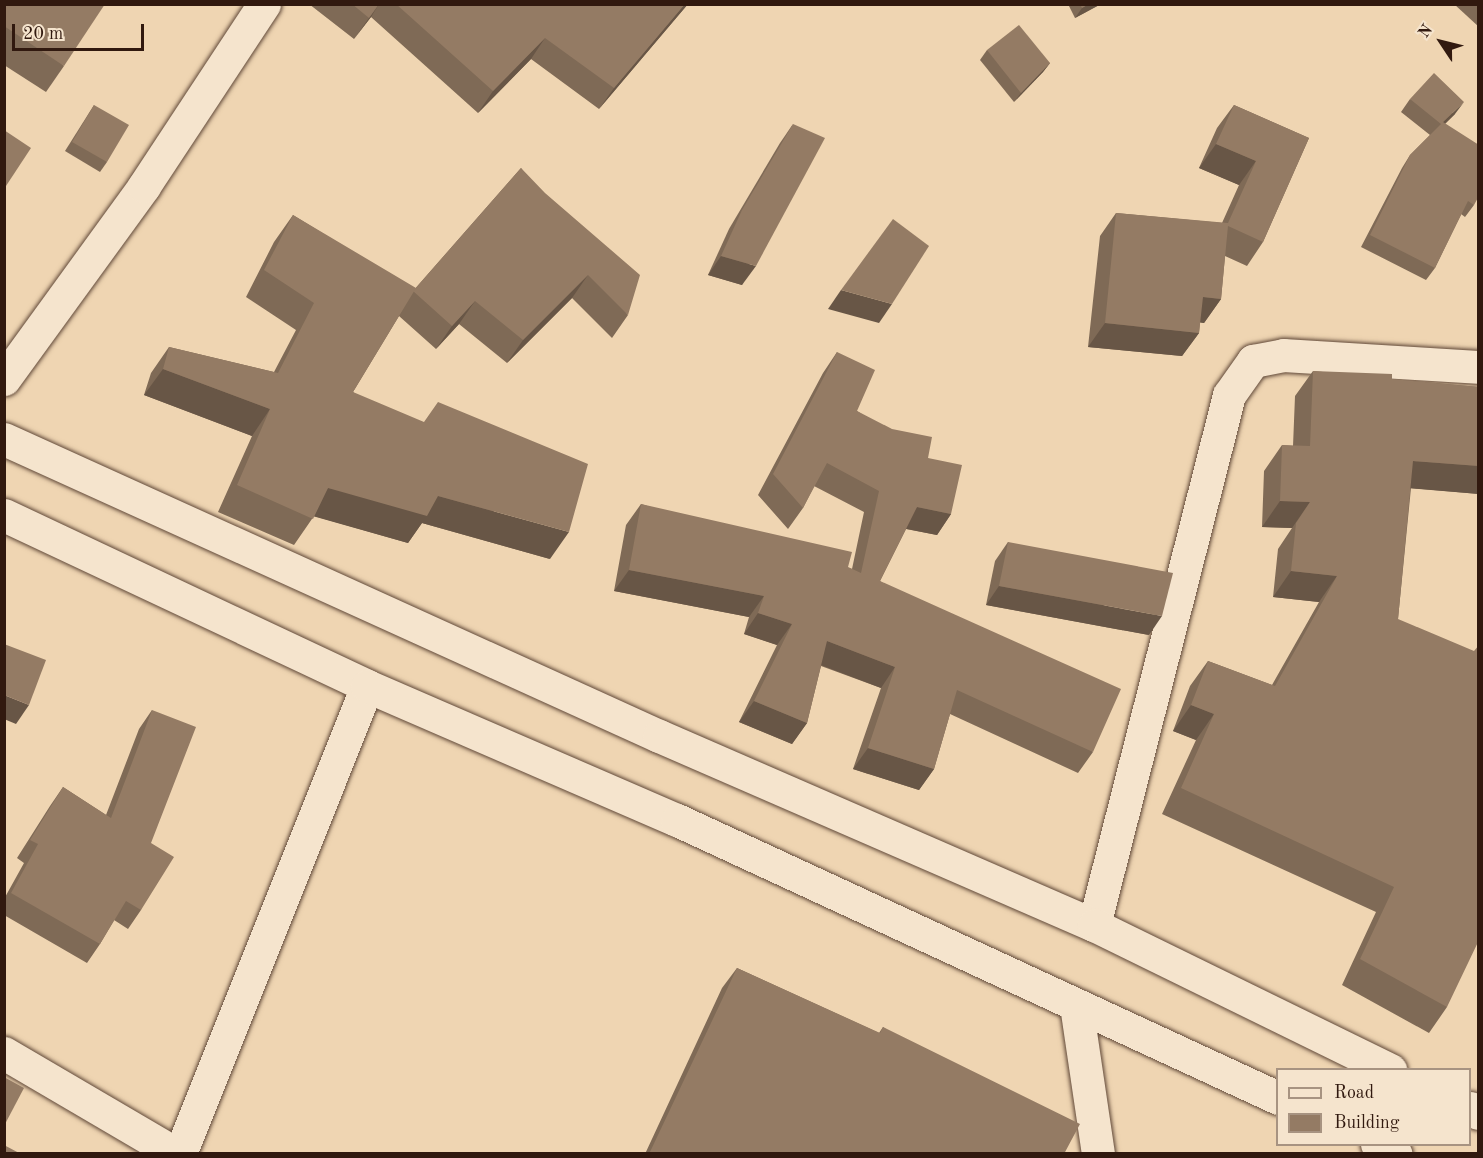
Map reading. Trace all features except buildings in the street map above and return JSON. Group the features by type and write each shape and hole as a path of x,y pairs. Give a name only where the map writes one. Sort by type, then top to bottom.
{"street":[{"path":"4,379 144,186 264,4"},
{"path":"1094,925 1230,395 1253,362 1284,355 1479,367"},
{"path":"4,439 659,736 1094,925 1386,1068"},
{"path":"4,515 367,686 676,820 1276,1097"},
{"path":"4,1053 178,1154 367,686"},
{"path":"1076,1005 1098,1154"},
{"path":"1381,1146 1396,1154"}]}
